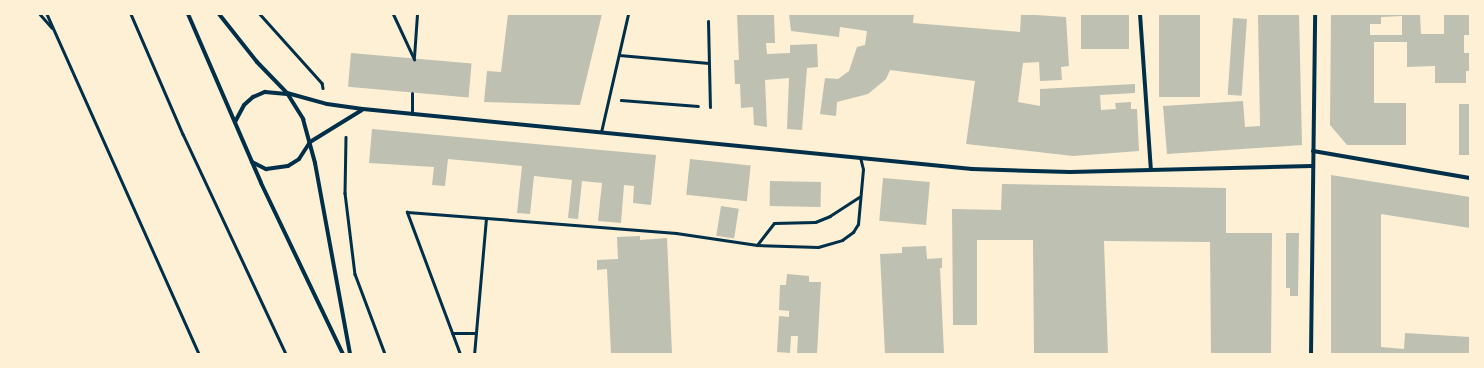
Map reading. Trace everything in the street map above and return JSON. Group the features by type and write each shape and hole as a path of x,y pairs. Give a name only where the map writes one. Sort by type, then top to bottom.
{"street":[{"path":"188,14 252,162 343,354"},
{"path":"219,14 257,62 288,93 303,119 310,142 350,354"},
{"path":"1140,14 1151,170"},
{"path":"1311,354 1312,166 1315,14"},
{"path":"235,122 244,105 253,97 265,92 288,93 327,104 363,109 860,158 1021,171 1151,170 1312,166"},
{"path":"252,162 266,169 288,166 299,159 310,142 363,109"},
{"path":"1313,151 1470,178"}],"lane":[{"path":"392,14 414,59 417,14"},
{"path":"601,132 628,14"},
{"path":"708,21 710,107"},
{"path":"618,55 709,63"},
{"path":"412,93 412,114"},
{"path":"460,354 407,212 676,233 757,245 818,247 842,240 853,232 858,224 859,198 863,169 860,158"},
{"path":"757,245 774,222 815,222 830,216 859,198"},
{"path":"474,354 486,218"},
{"path":"452,333 476,333"}],"path":[{"path":"40,14 54,31"},
{"path":"47,14 199,354"},
{"path":"130,14 183,134 286,354"},
{"path":"260,14 322,83 327,104"},
{"path":"609,99 710,107"},
{"path":"340,122 346,135 345,193 355,274 385,354"}],"building":[{"path":"508,14 602,14 580,105 484,102 487,71 501,72"},
{"path":"737,14 774,14 775,43 766,43 767,54 790,53 790,45 817,44 818,67 807,68 802,130 787,129 789,78 765,80 767,127 754,125 753,107 741,108 740,84 735,84 734,60 739,60"},
{"path":"789,14 914,14 913,23 1020,32 1021,14 1066,17 1069,66 1061,67 1062,80 1040,81 1039,62 1023,63 1018,102 1040,106 1040,89 1135,84 1135,93 1100,95 1101,110 1116,109 1115,103 1131,102 1131,109 1137,109 1139,151 1073,156 966,144 975,81 890,70 886,79 868,94 837,102 836,116 820,114 825,78 838,79 849,71 857,47 865,45 867,31 840,27 839,37 791,31"},
{"path":"1081,14 1129,14 1129,49 1081,49"},
{"path":"1159,14 1200,14 1200,97 1159,97"},
{"path":"1258,14 1299,14 1302,145 1167,154 1163,106 1243,101 1245,127 1260,126"},
{"path":"1331,14 1420,14 1421,34 1444,34 1444,14 1470,14 1470,35 1464,35 1464,53 1470,53 1470,71 1466,71 1466,83 1435,83 1435,66 1407,67 1407,42 1374,42 1374,103 1406,103 1406,145 1347,145 1330,125","holes":["1402,16 1402,35 1370,35 1370,24 1381,24 1381,17"]},
{"path":"1233,18 1247,19 1242,96 1228,95"},
{"path":"351,53 472,64 469,97 348,87"},
{"path":"1459,104 1470,104 1470,155 1459,155"},
{"path":"372,129 656,155 651,205 633,203 634,186 624,185 621,223 598,221 602,183 582,181 578,219 568,218 572,180 534,176 530,214 517,213 522,166 448,159 445,186 432,185 434,167 369,163"},
{"path":"690,159 751,165 747,201 686,195"},
{"path":"1331,175 1470,197 1470,228 1381,214 1381,347 1404,349 1405,333 1470,337 1470,354 1331,354"},
{"path":"883,178 930,182 926,225 879,221"},
{"path":"770,181 821,182 821,207 770,206"},
{"path":"1002,184 1226,188 1226,233 1272,233 1271,354 1211,354 1210,242 1104,241 1108,354 1034,354 1033,240 977,240 977,325 953,325 952,209 1001,210"},
{"path":"721,206 739,209 734,238 716,236"},
{"path":"1286,233 1299,233 1298,296 1290,296 1290,288 1286,288"},
{"path":"640,236 640,240 667,238 672,354 611,354 607,269 597,270 597,260 618,259 617,237"},
{"path":"926,246 927,259 942,258 942,268 940,268 944,354 885,354 880,254 902,253 902,247"},
{"path":"787,274 809,276 809,282 821,282 817,354 797,354 798,336 791,336 790,353 777,352 779,316 789,317 789,311 779,310 780,285 786,285"}]}
